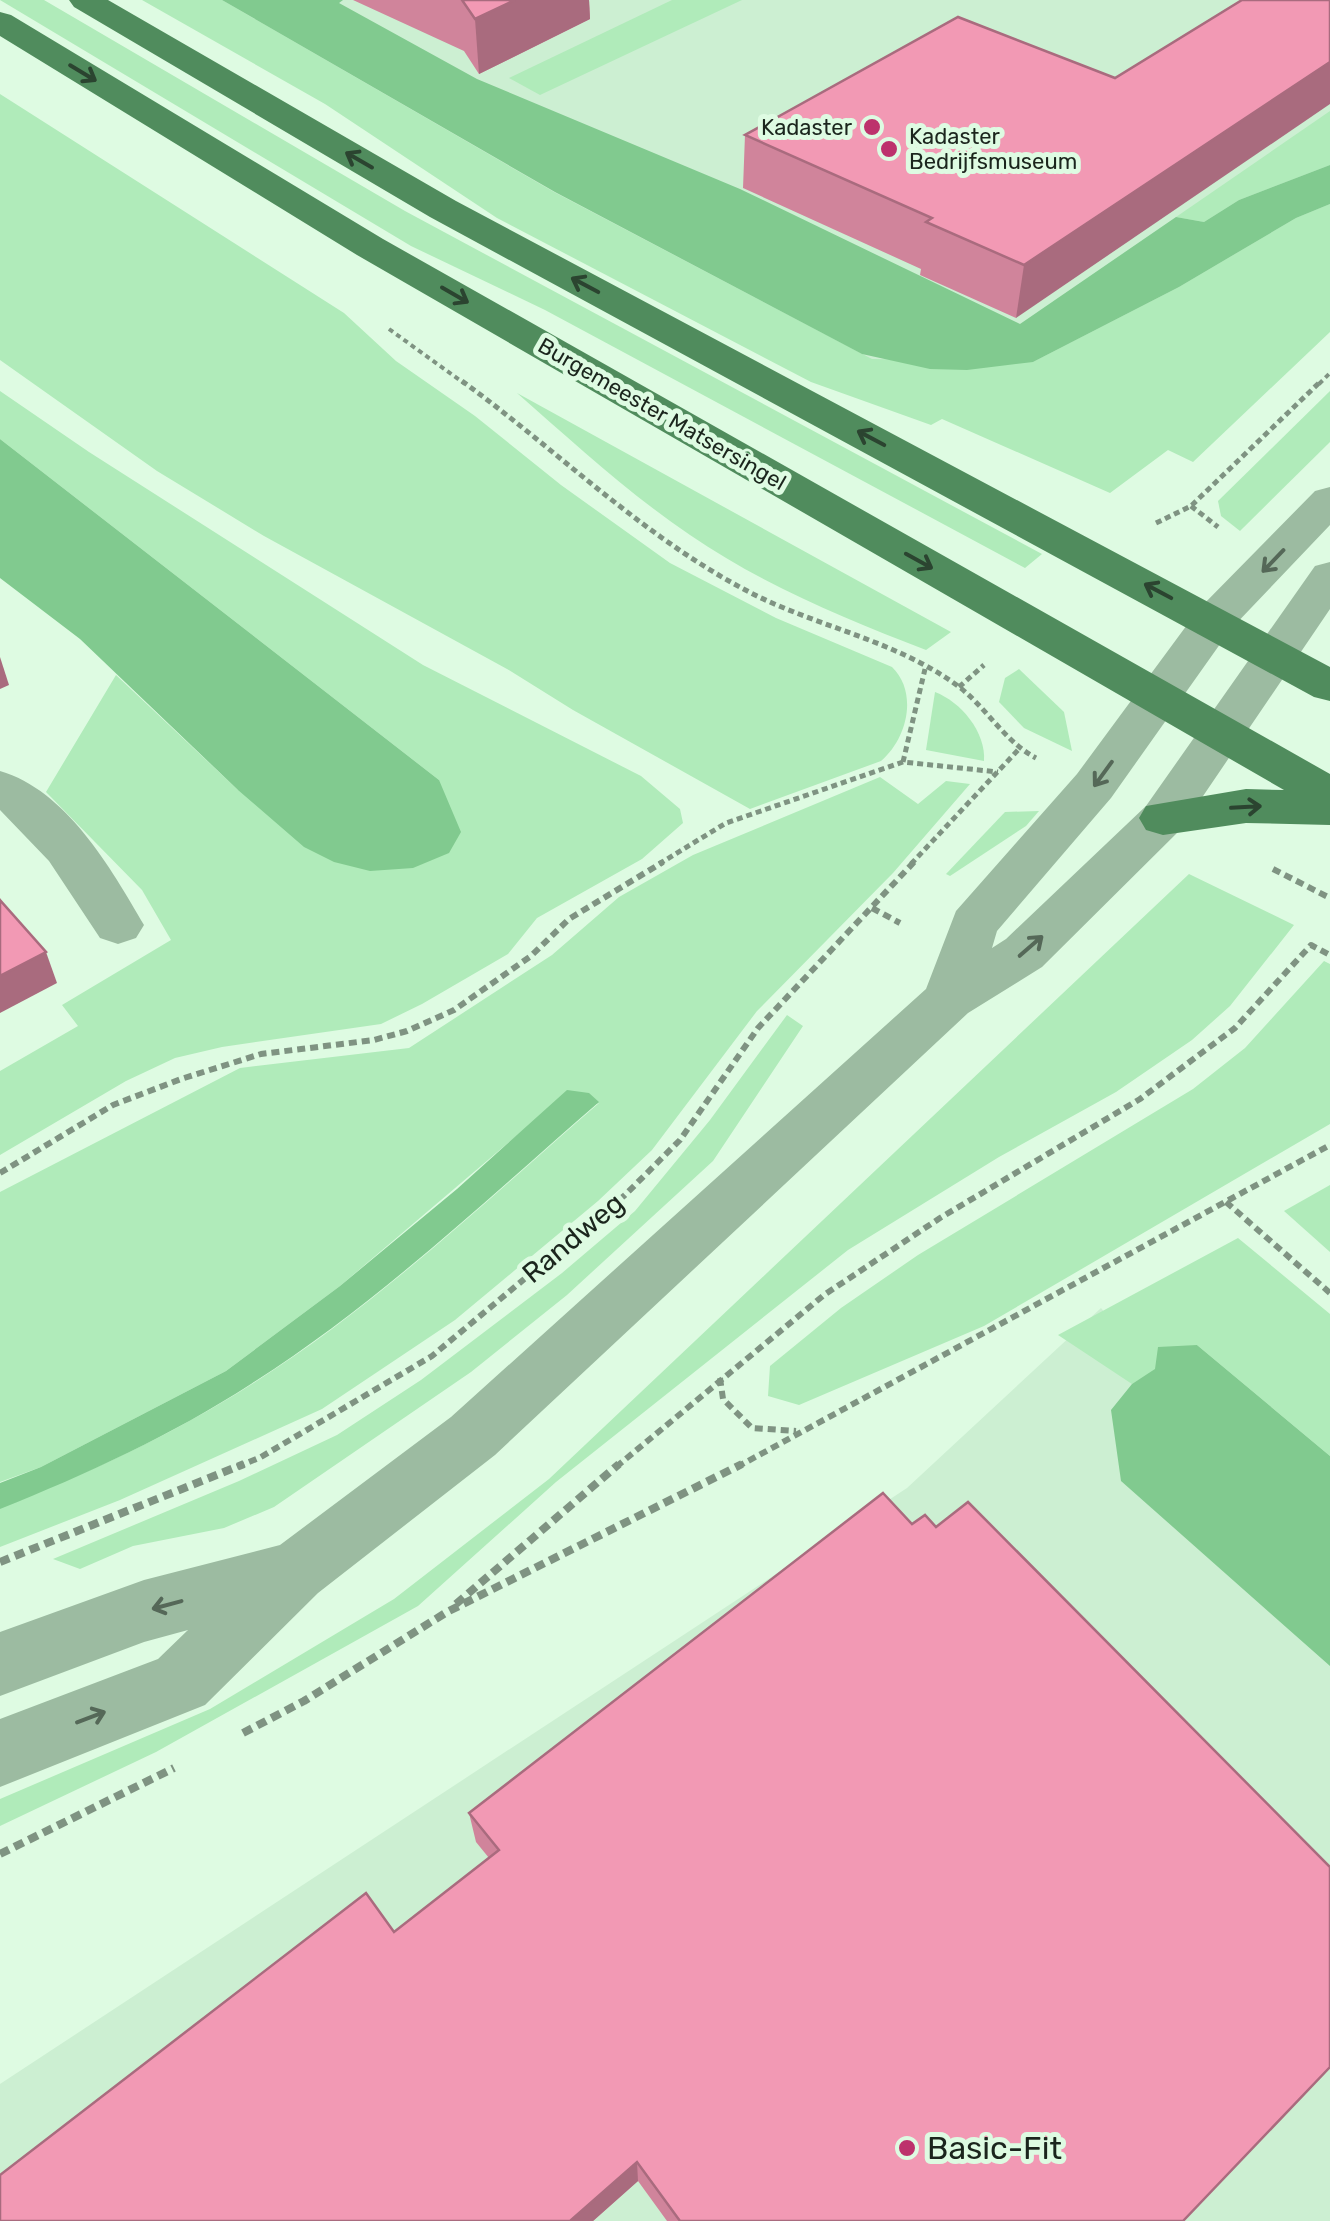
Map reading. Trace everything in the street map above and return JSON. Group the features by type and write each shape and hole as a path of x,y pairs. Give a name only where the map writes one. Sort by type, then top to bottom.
{"main road":[{"path":"85,0 443,209 1214,620 1330,686"},
{"name":"Burgemeester Matsersingel","path":"0,22 370,247 1330,794"},
{"path":"1163,818 1246,806 1330,808"}],"street":[{"path":"950,999 974,924 1094,786 1214,620 1330,500"},
{"path":"0,1753 181,1682 295,1572 472,1436 950,999 1024,953 1163,818 1330,576"},
{"path":"0,788 15,796 48,826 118,925"},
{"path":"0,1664 144,1611 295,1572"}],"path":[{"path":"382,324 500,409 660,539 758,596 886,645 925,668 903,762"},
{"path":"1191,506 1330,373"},
{"name":"Randweg","path":"0,1562 261,1457 432,1356 625,1195 699,1117 758,1028 1019,748 958,687 925,668"},
{"path":"0,1173 114,1105 181,1079 261,1054 374,1040 454,1010 532,956 569,920 726,824 903,762 998,772"},
{"path":"872,908 900,923"},
{"path":"1330,954 1311,945 1235,1028 1140,1100 940,1218 824,1295 720,1376 447,1612 727,1472 1330,1145"},
{"path":"1226,1202 1330,1292"},
{"path":"720,1376 722,1399 752,1428 801,1430"}],"shaded area":[{"path":"0,0 44,0 405,211 1042,554 1025,568 545,310 411,246"},
{"path":"142,0 222,0 554,192 872,359 1033,362 1179,287 1296,218 1330,204 1330,332 1193,462 1168,450 1110,493 942,419 931,425 811,382 497,218 325,104"},
{"path":"176,0 1330,0 1330,282 1160,375 867,400"},
{"path":"222,0 343,0 339,3 477,79 740,189 1020,324 1176,217 1204,222 1239,200 1330,165 1330,204 1296,218 1179,287 1033,362 967,370 930,369 862,354 555,192"},
{"path":"672,0 742,0 540,95 509,78"},
{"path":"0,94 344,313 396,361 670,563 776,618 892,667 900,677 907,702 903,728 890,751 881,761 750,809 507,669 264,536 157,471 0,360"},
{"path":"1330,111 1330,165 1239,200 1204,222 1176,217"},
{"path":"0,391 423,665 641,776 680,809 683,823 642,859 537,918 508,954 381,1024 222,1047 175,1058 126,1081 0,1155 0,1071 78,1026 62,1005 171,940 142,890 46,792 116,675 238,790 439,780 0,439"},
{"path":"1330,391 1330,442 1240,531 1221,516 1218,501"},
{"path":"517,393 951,632 926,650 775,585 717,553 645,502"},
{"path":"0,439 439,780 461,832 449,853 413,868 370,871 334,862 304,847 238,790 80,639 0,578"},
{"path":"1019,669 1064,712 1072,751 1024,728 999,702 1005,678"},
{"path":"935,692 970,719 981,739 984,761 926,750"},
{"path":"880,777 918,804 946,781 970,784 893,873 757,1011 652,1150 598,1201 455,1320 322,1409 120,1500 0,1547 0,1507 160,1437 222,1403 298,1353 430,1250 599,1103 521,1132 340,1286 226,1371 41,1467 0,1482 0,1192 240,1068 409,1048 552,955 619,897 693,855"},
{"path":"1039,811 1026,826 950,876 946,874 1005,812"},
{"path":"1189,874 1294,925 1230,1006 1192,1040 1116,1092 999,1157 848,1250 556,1482 418,1606 156,1752 0,1826 0,1799 210,1709 394,1599 549,1479"},
{"path":"1324,961 1330,964 1330,1124 984,1326 799,1405 768,1396 770,1366 841,1308 918,1255 1193,1089 1245,1048"},
{"path":"787,1015 803,1026 713,1161 567,1295 471,1372 274,1507 224,1528 133,1546 80,1569 53,1559 337,1435 421,1380 562,1273 635,1211 710,1120"},
{"path":"567,1090 589,1093 599,1102 343,1320 191,1420 97,1468 0,1509 0,1483 41,1467 226,1371 340,1286 457,1189"},
{"path":"1330,1185 1330,1252 1284,1211"},
{"path":"1238,1238 1330,1314 1330,1456 1197,1345 1132,1384 1058,1335"},
{"path":"1101,1308 1330,1580 1330,2221 0,2221 0,2084 907,1488"},
{"path":"1197,1345 1330,1456 1330,1666 1121,1481 1111,1410 1132,1384 1155,1369 1158,1347"}],"building":[{"path":"462,0 515,0 475,19"},
{"path":"1242,0 1330,0 1330,62 1024,265 926,222 932,218 745,135 958,17 1115,78"},
{"path":"0,900 46,952 0,976"},
{"path":"883,1493 912,1524 925,1515 936,1527 968,1502 1330,1867 1330,2067 1183,2221 680,2221 637,2162 570,2221 0,2221 0,2175 366,1893 394,1932 499,1850 469,1813"}],"place":[{"name":"Kadaster","path":"872,127"},
{"name":"Kadaster Bedrijfsmuseum","path":"889,149"},
{"name":"Basic-Fit","path":"907,2148"}]}
